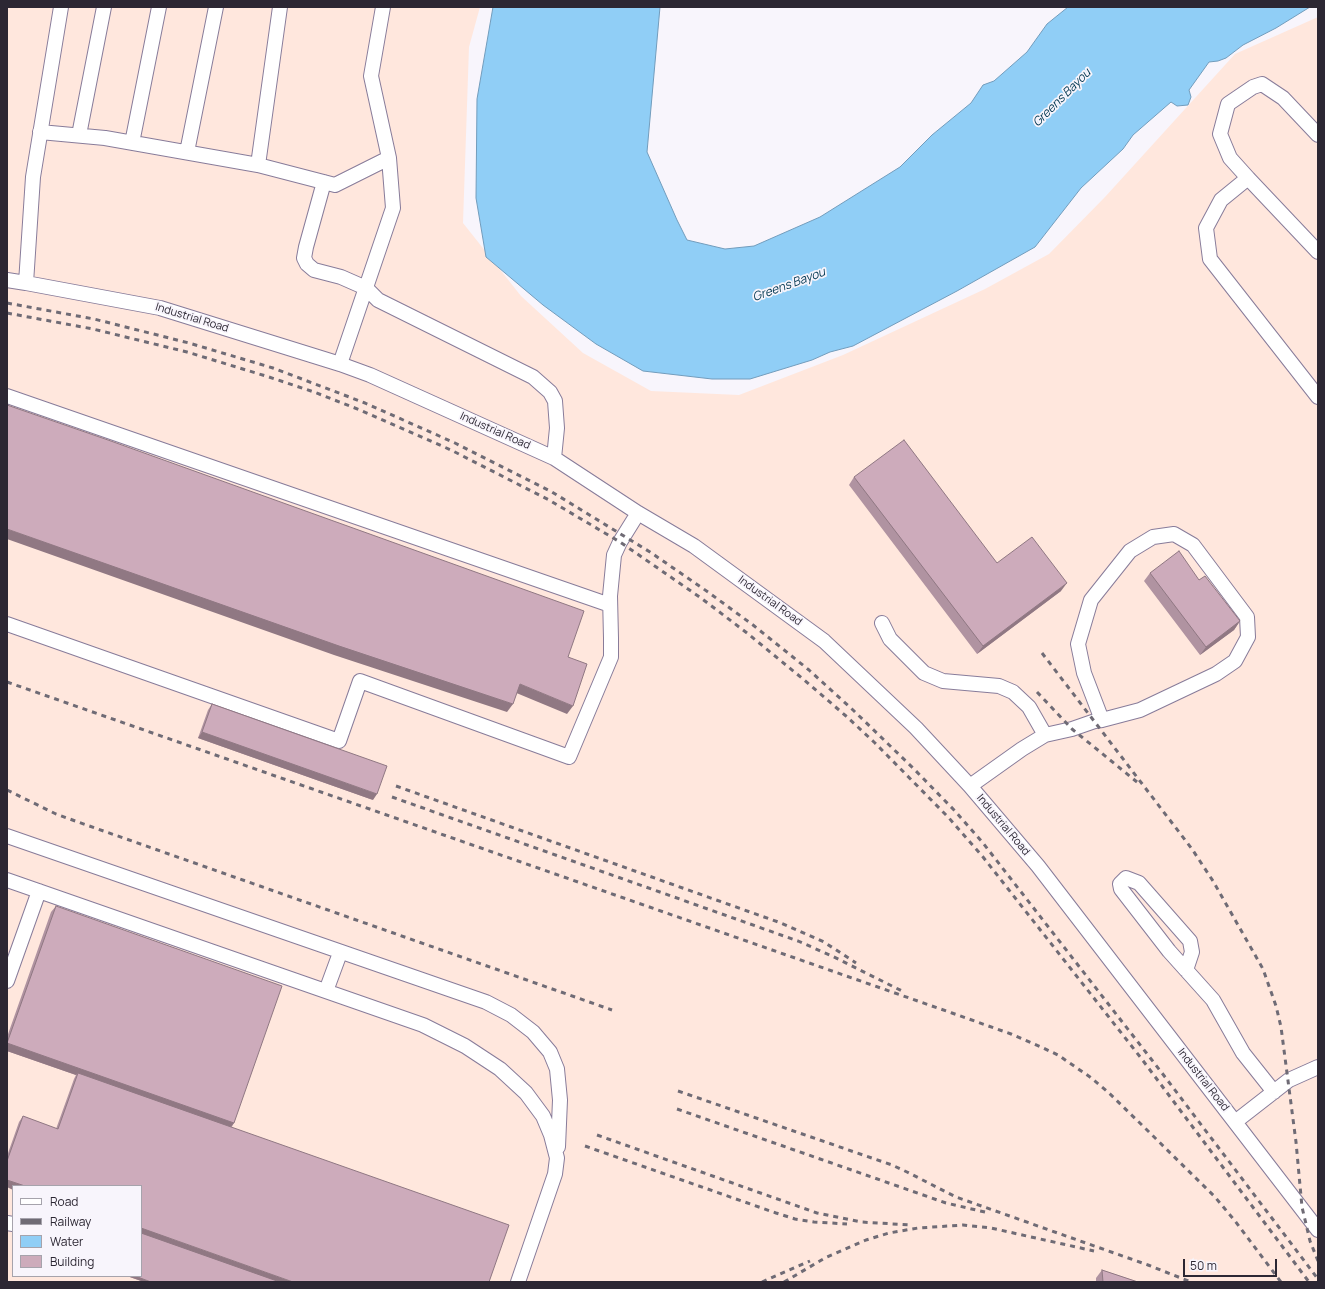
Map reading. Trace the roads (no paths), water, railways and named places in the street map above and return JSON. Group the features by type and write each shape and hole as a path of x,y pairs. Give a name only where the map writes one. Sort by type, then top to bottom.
{"street":[{"path":"26,283 33,177 61,7"},
{"path":"79,136 104,7"},
{"path":"132,143 159,7"},
{"path":"186,152 216,7"},
{"path":"258,165 280,7"},
{"path":"340,364 393,208 389,158 371,76 383,7"},
{"path":"1318,135 1283,98 1262,84 1253,87 1228,104 1220,134 1230,158 1318,252"},
{"path":"40,132 105,138 186,152 258,165 335,185 389,158"},
{"path":"1248,178 1221,200 1206,228 1210,259 1318,397"},
{"path":"324,182 304,258 314,270 341,277 366,288 378,300 533,377 550,392 555,401 557,416 554,458"},
{"name":"Industrial Road","path":"7,280 160,308 340,364 370,375 554,458 638,513 694,546 824,641 916,728 970,786 1043,872 1318,1230"},
{"path":"7,396 610,605"},
{"path":"7,624 339,741 360,682 569,757 611,657 610,596 614,555 638,513"},
{"path":"970,786 1022,749 1045,735 1072,729 1140,710 1216,674 1234,661 1248,637 1247,616 1193,545 1174,534 1153,537 1130,552 1091,600 1078,644 1084,673 1102,720"},
{"path":"882,623 890,639 924,673 943,681 999,686 1014,692 1029,707 1045,735"},
{"path":"7,836 340,953 486,1002 511,1015 533,1032 550,1052 557,1069 560,1100 560,1127 555,1174 518,1282"},
{"path":"1186,970 1192,952 1190,941 1139,883 1126,878 1120,884 1121,889 1169,951 1186,970 1214,1000 1243,1053 1274,1092"},
{"path":"7,880 423,1025 465,1046 500,1069 526,1093 543,1116 551,1135 557,1158"},
{"path":"7,981 39,891"},
{"path":"326,990 340,953"},
{"path":"1236,1122 1289,1080 1318,1067"}],"water":[{"name":"Greens Bayou","path":"493,7 660,7 647,152 687,240 725,249 754,246 820,217 900,167 932,135 971,103 983,85 994,81 1027,52 1047,24 1068,7 1310,7 1276,28 1243,45 1226,58 1209,62 1189,90 1191,97 1188,105 1177,106 1171,102 1133,135 1123,149 1081,188 1035,247 957,291 853,346 830,352 812,360 750,379 712,379 643,371 596,344 543,305 486,257 476,198 477,99"}],"railway":[{"path":"7,303 94,319 189,343 273,368 365,403 455,443 552,492 650,552 753,625 809,670 853,710 913,768 955,811 983,843 1162,1073 1318,1279"},
{"path":"7,313 93,329 187,352 314,392 360,410 451,450 549,500 620,542 701,598 747,633 846,716 875,743 949,818 983,857 1141,1058 1309,1282"},
{"path":"1042,653 1192,849 1213,881 1263,969 1276,1006 1281,1027 1296,1142 1302,1207 1310,1241 1318,1261"},
{"path":"7,682 952,1013 1011,1034 1058,1055 1090,1077 1108,1092 1215,1197 1281,1282"},
{"path":"1037,692 1072,729 1137,782"},
{"path":"396,786 781,923 824,942 856,963"},
{"path":"7,790 56,814 612,1010"},
{"path":"392,797 798,941 832,956 904,992"},
{"path":"678,1091 892,1165 956,1197 1148,1265 1191,1282"},
{"path":"677,1109 946,1203 989,1213"},
{"path":"597,1135 817,1213 861,1222 911,1225"},
{"path":"585,1146 795,1219 847,1224"},
{"path":"784,1282 825,1258 866,1240 889,1233 918,1228 963,1225 991,1228 1094,1251"},
{"path":"762,1282 810,1261"}]}
